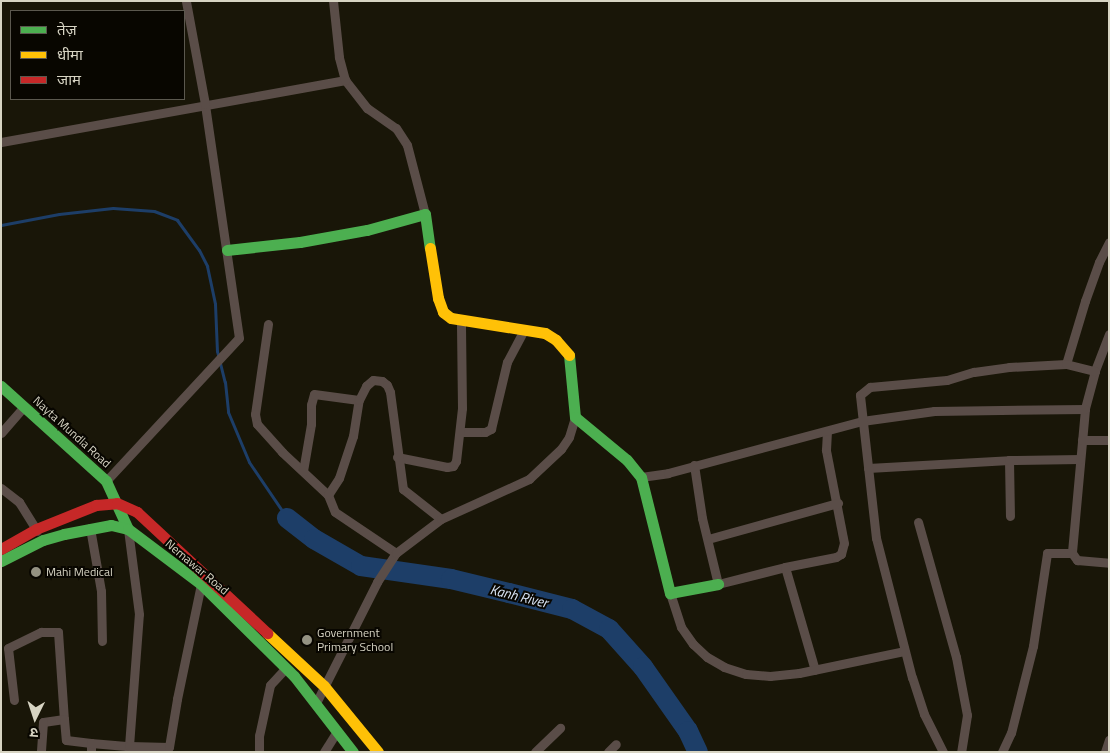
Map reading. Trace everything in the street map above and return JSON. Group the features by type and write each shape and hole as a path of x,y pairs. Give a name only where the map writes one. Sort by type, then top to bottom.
{"main road":[{"path":"227,250 300,242 348,233 425,214 438,298 443,312 451,318 545,333 556,340 569,355 572,428 638,473 670,593 718,584"},
{"name":"Nayta Mundla Road","path":"1,386 106,480 128,529"},
{"path":"1,549 36,529 96,504 117,503 143,516 324,686 378,752"},
{"path":"1,561 43,540 90,528 111,525 128,529"},
{"name":"Nemawar Road","path":"128,529 201,584 286,668 354,752"}],"street":[{"path":"106,480 202,375 239,338 205,104 186,1"},
{"path":"333,1 339,58 345,80 367,108 396,128 407,145 425,214"},
{"path":"1,142 345,80"},
{"path":"1066,364 1090,285 1109,242"},
{"path":"397,457 447,467 453,466 456,461 461,432 461,320"},
{"path":"268,324 255,414 257,424 282,452 328,495 335,512 396,553"},
{"path":"461,432 485,432 491,429 507,362 524,330"},
{"path":"1109,334 1094,371 1084,409 1072,553 1077,560 1109,563"},
{"path":"943,752 924,714 904,651 876,538 860,395 870,387 947,380 974,372 1009,368 1066,364 1094,371"},
{"path":"328,495 339,478 353,436 360,400 368,382 382,381 388,385 390,392 397,457 403,489 441,519"},
{"path":"303,471 311,424 311,404 314,394 360,400"},
{"path":"1,433 24,407"},
{"path":"638,473 694,465 827,432 862,421 934,411 1084,409"},
{"path":"316,703 377,582 396,553 441,519 529,479 561,449 572,428"},
{"path":"694,465 702,518 718,584 785,567 836,557 841,554 844,543 838,503 826,450 827,432"},
{"path":"1082,440 1109,440"},
{"path":"868,468 1009,460 1080,459"},
{"path":"1009,460 1010,516"},
{"path":"1,488 19,502 43,540"},
{"path":"708,539 838,503"},
{"path":"918,522 956,657 967,715 961,752"},
{"path":"90,528 101,591 102,641"},
{"path":"128,529 139,614 129,749"},
{"path":"1002,752 1011,733 1034,646 1047,553 1072,553"},
{"path":"785,567 815,670"},
{"path":"14,700 8,648 41,632 58,632 66,740 91,747 129,749 170,747 177,699 201,584"},
{"path":"670,593 681,627 694,644 707,657 746,674 770,676 815,670 904,651"},
{"path":"259,752 262,720 270,685 286,668"},
{"path":"41,752 43,722 64,719"},
{"path":"535,752 560,728"},
{"path":"324,752 337,731"},
{"path":"1105,752 1109,740"},
{"path":"608,752 616,744"}],"waterway":[{"path":"1,225 59,214 113,208 154,211 177,220 199,250 207,266 215,304 217,351 225,382 228,412 249,462 287,518"},
{"name":"Kanh River","path":"287,518 314,539 361,566 451,579 572,609 609,629 643,667 688,731 698,752"}],"traffic: fast":[{"path":"227,250 300,242 367,230 425,214 430,248"},
{"path":"569,355 575,417 627,460 641,477 670,593 718,584"},
{"path":"1,386 106,481 128,529"},
{"path":"1,561 43,540 64,534 111,525 128,529 201,584 294,676 353,752"}],"traffic: slow":[{"path":"430,248 438,298 443,312 451,318 545,333 556,340 569,355"},
{"path":"267,633 324,686 378,752"}],"traffic: jam":[{"path":"1,549 36,529 96,505 117,503 137,512 267,633"}],"place":[{"name":"Mahi Medical","path":"36,572"},
{"name":"Government Primary School","path":"307,640"}]}
